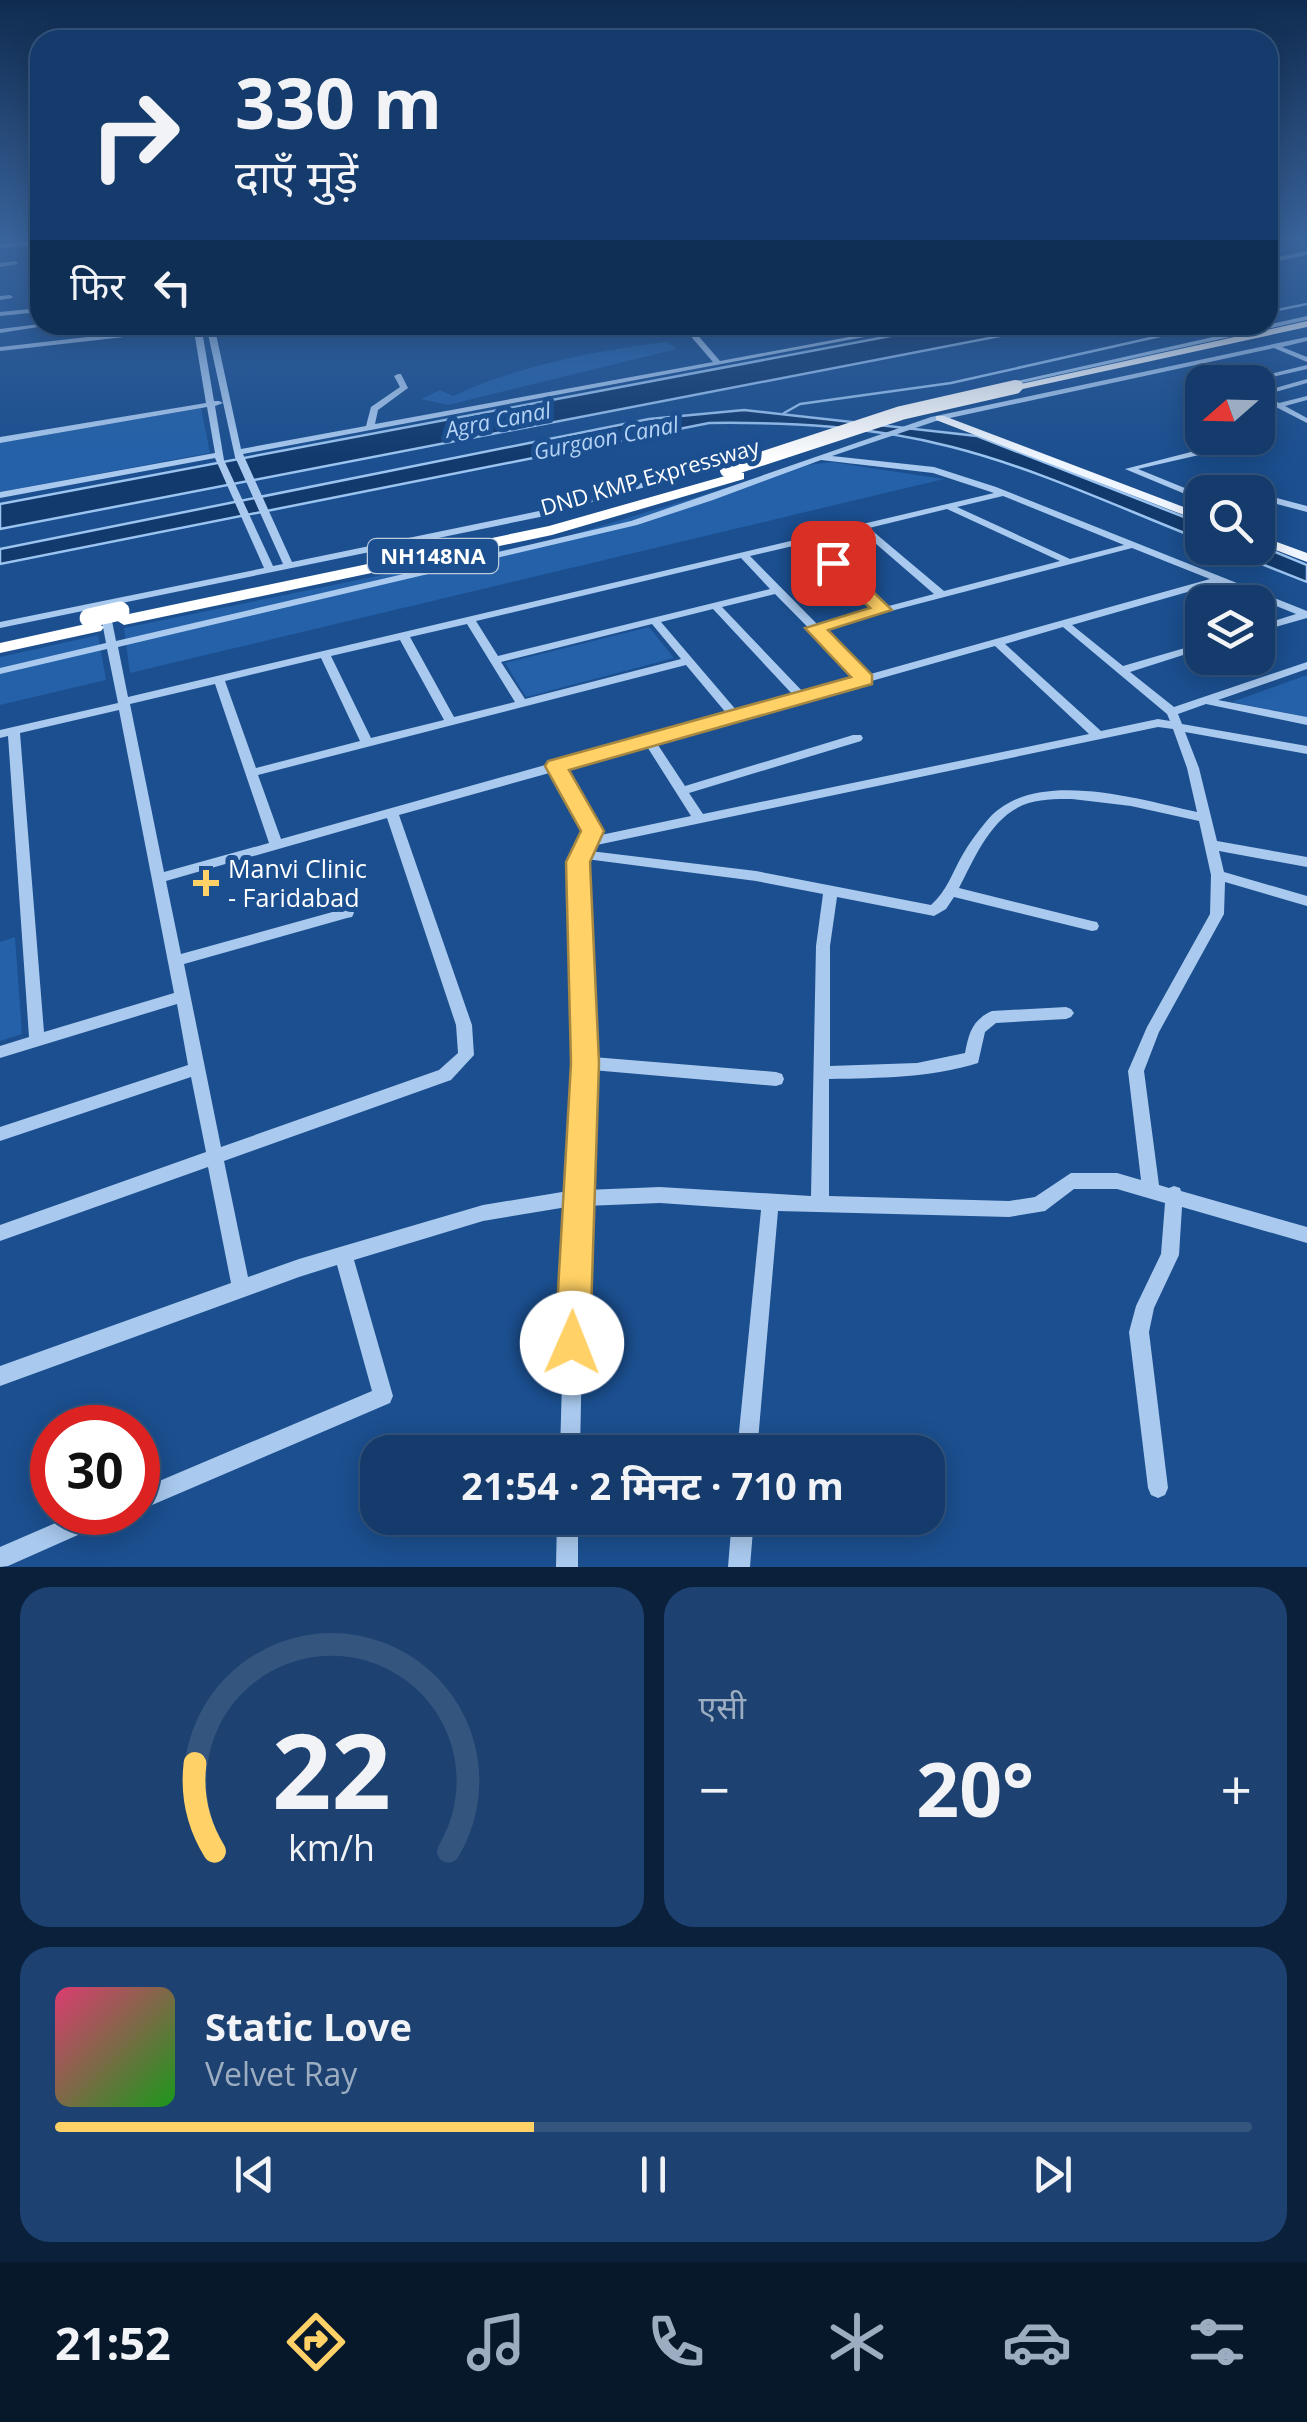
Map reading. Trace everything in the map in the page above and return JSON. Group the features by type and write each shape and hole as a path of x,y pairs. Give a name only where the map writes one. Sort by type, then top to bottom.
{"highway":[{"name":"DND KMP Expressway","path":"1278,331 1307,324"},
{"name":"DND KMP Expressway","path":"0,638 595,520 897,423 1024,389 1259,335"},
{"name":"DND KMP Expressway","path":"0,648 92,622"}],"main road":[{"path":"946,417 1185,509"},
{"path":"1275,544 1307,556"}],"street":[{"path":"1278,330 1307,324"},
{"path":"0,330 30,327"},
{"path":"0,350 120,335"},
{"path":"199,335 220,458 270,569"},
{"path":"212,335 238,454 254,481 289,566"},
{"path":"693,335 718,362"},
{"path":"238,454 868,335"},
{"path":"0,626 540,514 741,458 864,418 1253,335"},
{"path":"0,671 634,523 883,434 946,417 1307,339"},
{"path":"1275,346 1307,363"},
{"path":"1275,372 1307,363"},
{"path":"370,427 374,409 404,388 398,376"},
{"path":"1304,417 1258,394 1307,381"},
{"path":"966,394 990,408"},
{"path":"1276,406 1307,398"},
{"path":"0,437 226,399"},
{"path":"1185,491 1129,468 1187,455"},
{"path":"0,495 220,458"},
{"path":"741,458 771,476"},
{"path":"816,458 934,470 1004,493 1306,615"},
{"path":"37,1041 18,779 7,733 1004,493"},
{"path":"1275,501 1307,509"},
{"path":"948,506 1070,562"},
{"path":"862,527 942,595"},
{"path":"808,540 883,610"},
{"path":"815,628 1134,545"},
{"path":"743,555 865,679"},
{"path":"159,878 1219,580"},
{"path":"494,660 777,590"},
{"path":"103,603 241,1286"},
{"path":"716,605 802,697"},
{"path":"1275,624 1306,615"},
{"path":"470,620 522,704"},
{"path":"654,620 735,716"},
{"path":"1064,624 1123,670 1175,719 1218,875 1217,914 1152,1031 1136,1071 1151,1188"},
{"path":"403,636 451,722"},
{"path":"997,642 1097,734"},
{"path":"1123,670 1185,651"},
{"path":"325,654 368,743"},
{"path":"251,773 688,661"},
{"path":"584,848 698,818 1175,719 1204,701 1307,665"},
{"path":"219,679 276,846"},
{"path":"1204,701 1307,721"},
{"path":"1175,719 1307,750"},
{"path":"681,790 857,738"},
{"path":"649,740 698,818"},
{"path":"556,766 590,822 584,848 585,1063 576,1198 570,1435"},
{"path":"0,783 18,779"},
{"path":"584,848 830,890 928,911 940,908 968,855 1003,810 1020,801 1094,796 1205,818"},
{"path":"0,1233 445,1075 466,1055 464,1025 392,813"},
{"path":"1212,845 1307,862"},
{"path":"1218,875 1307,902"},
{"path":"820,1204 823,946 830,890"},
{"path":"949,891 1092,926"},
{"path":"176,961 347,914"},
{"path":"0,1052 184,996"},
{"path":"823,1072 916,1069 963,1061 972,1058 978,1029 992,1017 1066,1013"},
{"path":"585,1063 776,1080"},
{"path":"0,1134 198,1068"},
{"path":"0,1376 241,1286 483,1214 576,1198 626,1194 770,1203 1009,1209 1039,1205 1071,1182 1118,1181 1174,1194 1307,1236"},
{"path":"1158,1488 1139,1332 1146,1306 1170,1255 1174,1194"},
{"path":"749,1435 770,1203"},
{"path":"160,1491 383,1396 343,1255"},
{"path":"0,1558 54,1535"},
{"path":"567,1567 568,1535"},
{"path":"739,1567 742,1535"}],"shaded area":[{"path":"667,342 677,349 448,405 421,399 440,390 453,396 558,361"},
{"path":"201,408 210,453 0,492 0,443"},
{"path":"831,462 944,479 130,673 124,628 558,539 799,466"},
{"path":"649,627 674,658 526,697 505,663"},
{"path":"98,635 106,680 0,705 0,657"},
{"path":"1307,675 1307,717 1232,702"},
{"path":"15,937 22,1034 0,1041 0,942"}],"water":[{"name":"Agra Canal","path":"896,335 1005,335 0,529 0,504"},
{"name":"Gurgaon Canal","path":"744,410 977,436 1185,517 1185,533 1047,478 952,447 892,434 831,427 709,423 0,564 0,549 649,419"},
{"path":"1275,552 1307,565 1307,582 1264,565 1275,565"}],"waterway":[{"path":"784,413 800,404 951,383 1165,335"}],"place":[{"name":"Manvi Clinic - Faridabad","path":"206,883"}],"route":[{"path":"572,1343 585,1063 578,862 592,831 556,766 865,679 815,628 883,610 833,563"}]}
